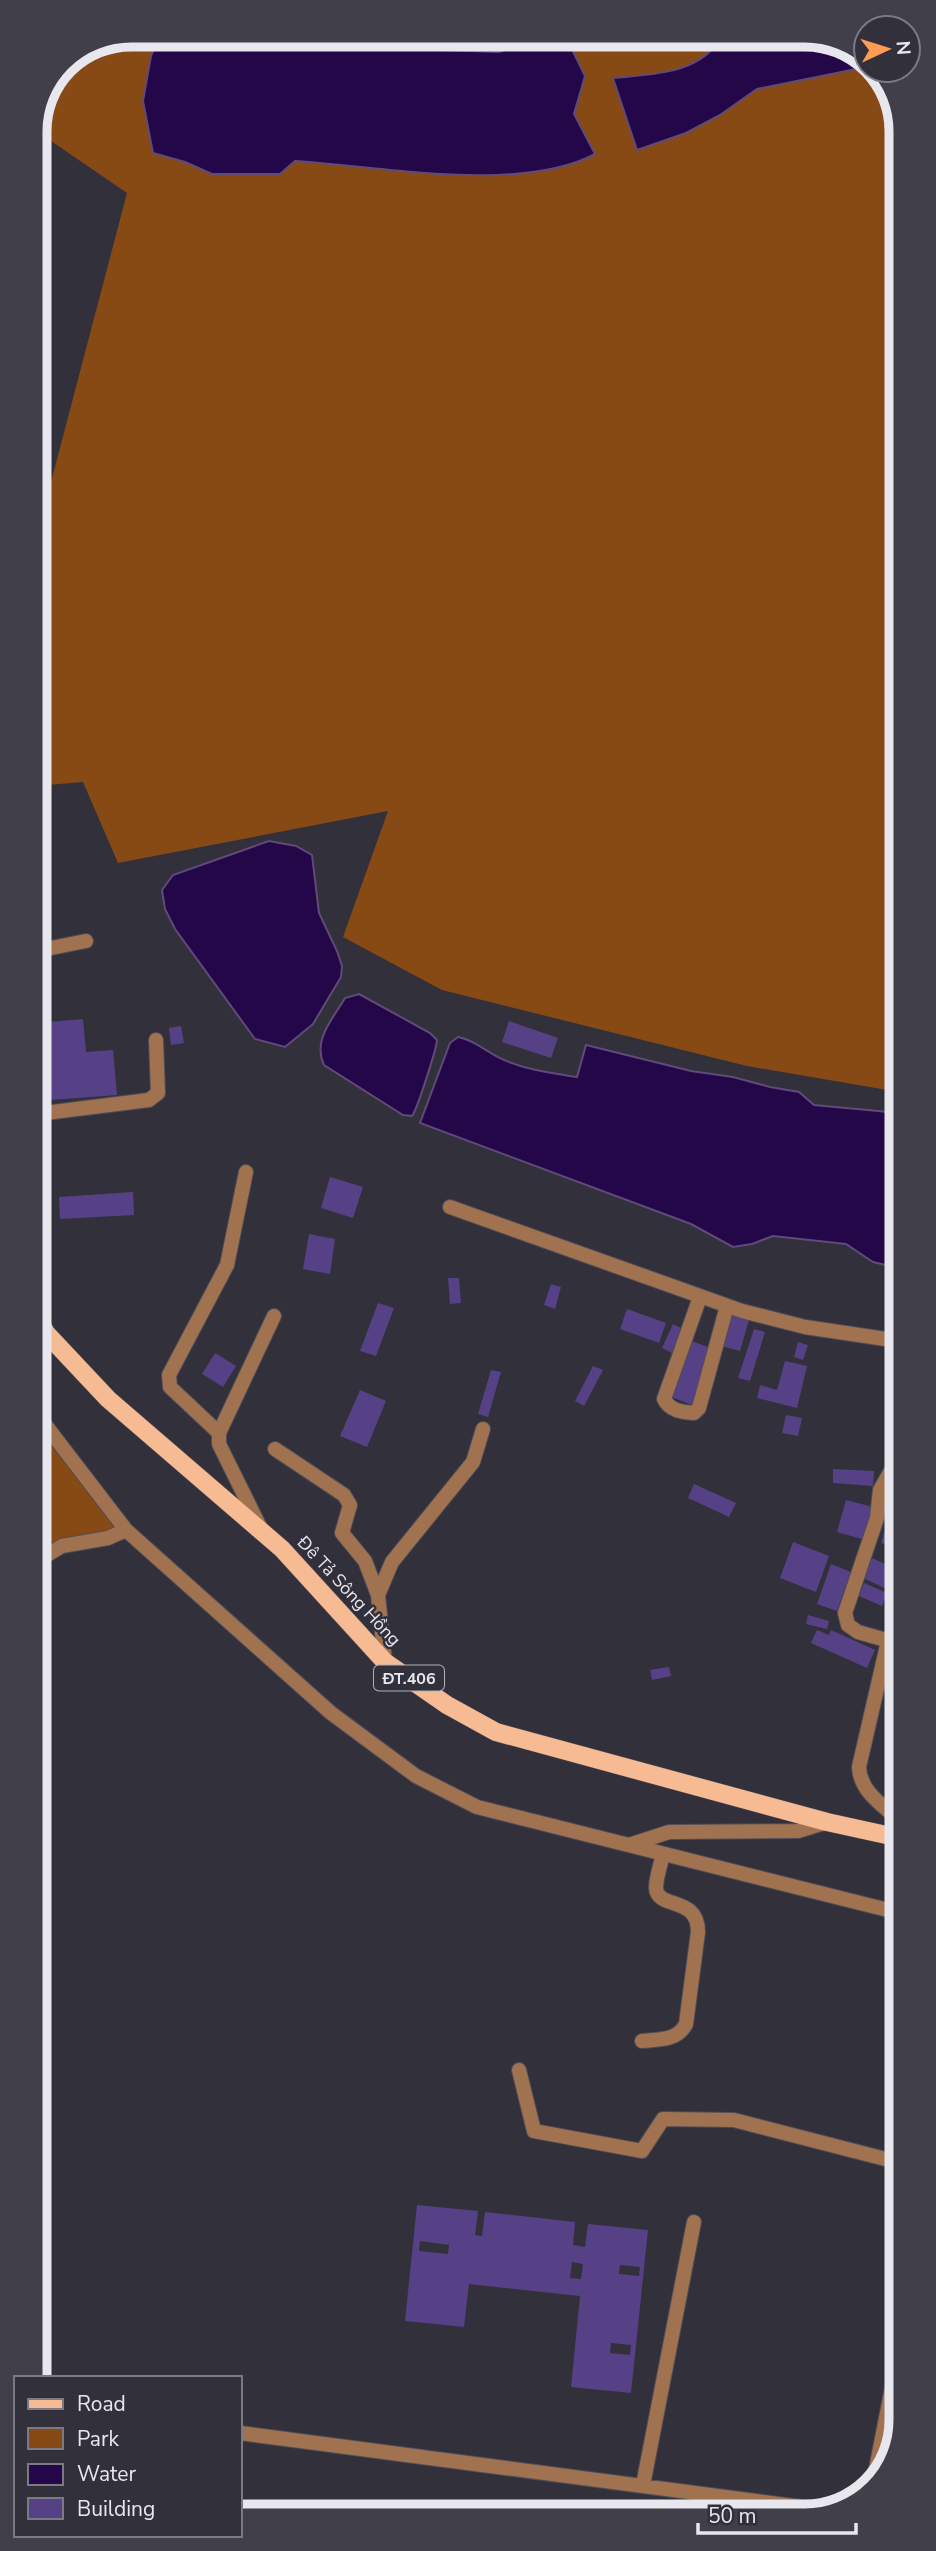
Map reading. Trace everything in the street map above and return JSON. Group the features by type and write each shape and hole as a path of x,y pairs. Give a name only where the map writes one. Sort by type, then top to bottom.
{"main road":[{"name":"Đê Tả Sông Hồng","path":"47,1334 108,1399 282,1549 385,1662 447,1705 496,1732 827,1822 889,1836"}],"street":[{"path":"47,949 86,941"},
{"path":"47,1114 149,1100 158,1093 156,1040"},
{"path":"219,1433 170,1387 169,1375 227,1265 246,1172"},
{"path":"450,1207 727,1306 805,1327 889,1339"},
{"path":"699,1297 664,1399 668,1406 681,1412 694,1413 699,1408 727,1306"},
{"path":"262,1532 219,1444 219,1433 274,1316"},
{"path":"47,1427 126,1530 331,1713 416,1776 477,1807 889,1910"},
{"path":"378,1594 392,1562 473,1462 483,1429"},
{"path":"275,1449 344,1495 350,1505 342,1533 365,1561 378,1594 385,1662"},
{"path":"889,1474 880,1490 877,1518 845,1613 848,1625 858,1632 889,1641"},
{"path":"47,1555 62,1546 108,1538 126,1530"},
{"path":"889,1661 863,1752 860,1777 863,1786 889,1811"},
{"path":"627,1845 669,1832 799,1830 827,1822"},
{"path":"642,2041 674,2037 681,2033 686,2024 698,1932 698,1920 694,1911 669,1902 658,1894 656,1887 663,1854"},
{"path":"519,2070 534,2131 642,2151 663,2119 734,2120 889,2160"},
{"path":"643,2485 694,2222"},
{"path":"878,2461 889,2403"},
{"path":"242,2433 781,2504"}],"green space":[{"path":"131,47 810,47 837,54 851,61 852,84 874,84 886,110 889,131 889,1090 747,1066 442,990 343,937 388,811 118,863 83,782 47,785 47,497 127,193 47,138 47,126 54,99 61,85 85,61 115,49"},
{"path":"47,1429 126,1530 47,1558"}],"water":[{"path":"155,47 432,47 442,50 499,52 514,47 571,47 585,76 574,114 595,154 564,166 528,173 489,175 407,172 295,161 280,174 212,174 185,162 153,153 143,101"},
{"path":"714,47 810,47 837,54 851,61 852,70 757,89 720,115 686,133 637,150 613,78 674,70 702,58"},
{"path":"269,841 296,846 312,855 319,913 342,966 341,977 313,1024 285,1047 255,1039 175,929 165,909 162,890 173,875"},
{"path":"359,994 430,1033 437,1040 412,1116 403,1115 324,1065 321,1056 322,1038 345,998"},
{"path":"458,1037 511,1063 577,1077 586,1045 691,1071 733,1077 799,1092 814,1105 889,1112 889,1266 873,1262 846,1244 773,1236 752,1244 733,1247 691,1224 420,1123 450,1043"}],"building":[{"path":"83,1019 86,1052 113,1050 117,1095 47,1100 47,1056 50,1056 47,1049 47,1022"},
{"path":"509,1021 558,1038 551,1058 502,1042"},
{"path":"181,1026 184,1043 171,1045 169,1028"},
{"path":"330,1177 363,1187 353,1218 321,1208"},
{"path":"133,1192 134,1215 60,1219 59,1197"},
{"path":"309,1234 335,1239 330,1274 303,1269"},
{"path":"448,1278 459,1278 461,1303 450,1304"},
{"path":"551,1284 561,1287 555,1309 544,1305"},
{"path":"378,1303 394,1308 376,1356 360,1351"},
{"path":"627,1309 666,1323 659,1343 620,1329"},
{"path":"727,1314 749,1320 740,1351 718,1345"},
{"path":"673,1324 683,1329 672,1353 662,1348"},
{"path":"754,1329 765,1332 750,1381 738,1378"},
{"path":"689,1340 713,1349 692,1405 669,1396"},
{"path":"798,1342 808,1345 803,1360 794,1357"},
{"path":"215,1353 236,1366 223,1387 202,1374"},
{"path":"785,1361 807,1366 797,1408 757,1398 760,1385 777,1390"},
{"path":"593,1366 603,1370 584,1406 575,1401"},
{"path":"491,1370 501,1372 488,1417 478,1414"},
{"path":"360,1390 386,1401 367,1447 340,1436"},
{"path":"786,1415 802,1418 798,1436 782,1433"},
{"path":"833,1469 874,1471 873,1486 833,1483"},
{"path":"694,1484 736,1503 729,1517 688,1498"},
{"path":"846,1500 873,1507 865,1540 837,1532"},
{"path":"889,1517 889,1546 881,1543"},
{"path":"793,1542 829,1556 816,1592 780,1578"},
{"path":"872,1558 889,1566 887,1589 863,1578"},
{"path":"831,1564 851,1572 837,1611 817,1604"},
{"path":"864,1583 887,1593 882,1606 859,1596"},
{"path":"808,1615 829,1621 827,1629 806,1624"},
{"path":"817,1630 829,1635 831,1630 875,1650 867,1668 811,1643"},
{"path":"669,1667 671,1676 652,1680 650,1670"},
{"path":"417,2205 478,2211 475,2235 482,2236 485,2212 575,2222 573,2245 585,2247 588,2224 648,2230 631,2393 571,2387 580,2296 469,2284 464,2327 405,2321","holes":["420,2241 449,2245 448,2254 419,2251","572,2262 583,2264 581,2279 570,2278","620,2265 640,2267 639,2276 619,2274","611,2343 631,2345 630,2355 610,2353"]}]}
